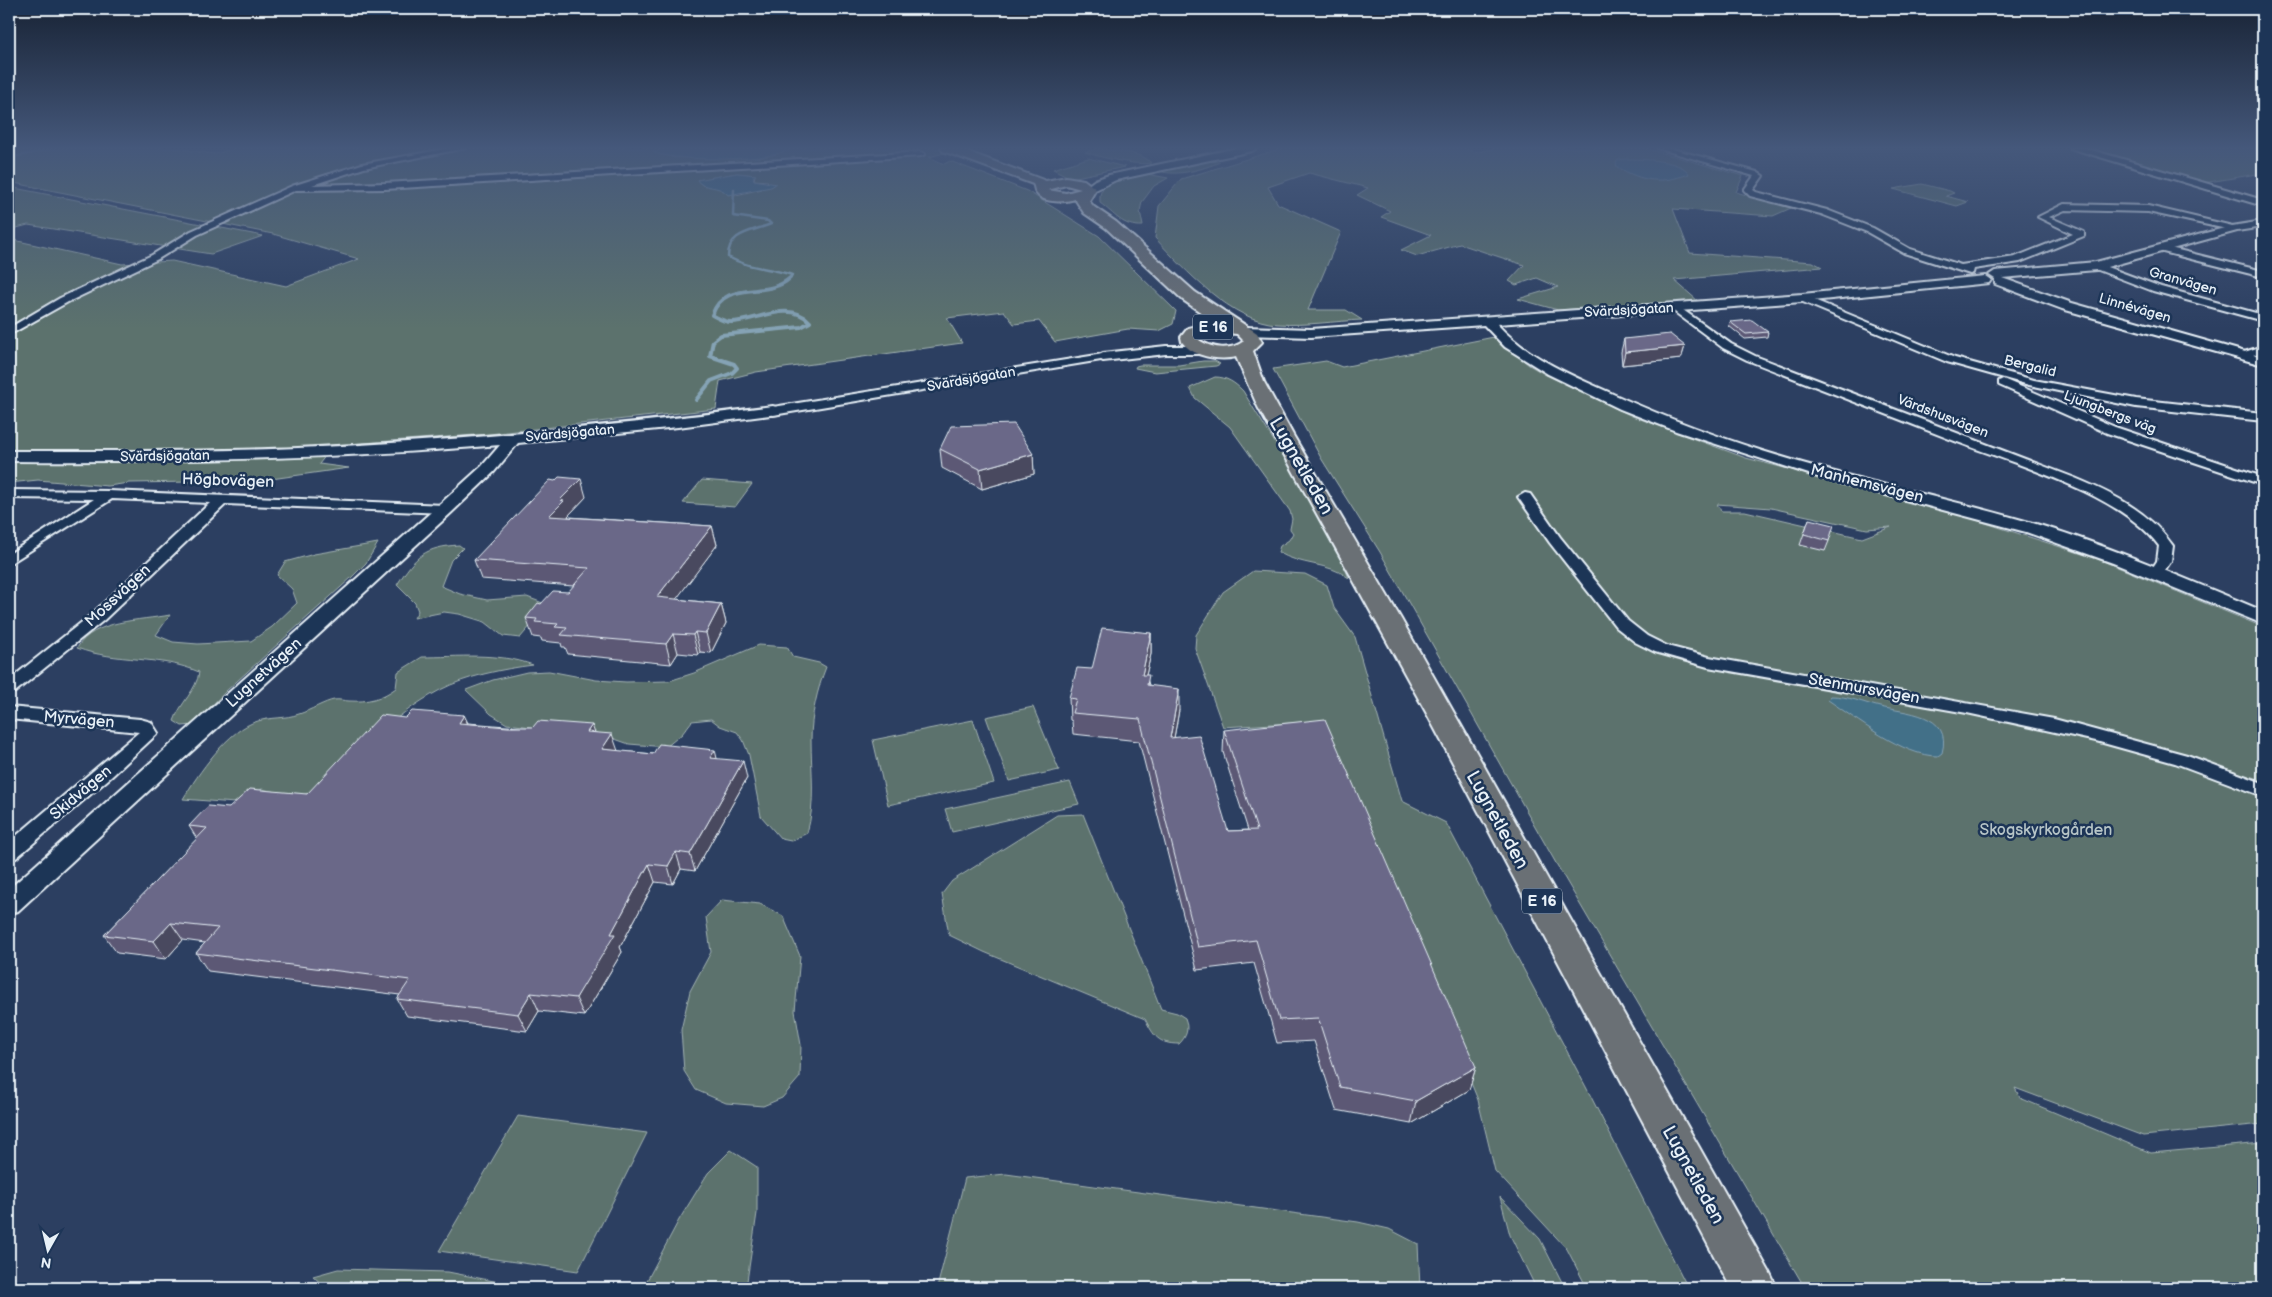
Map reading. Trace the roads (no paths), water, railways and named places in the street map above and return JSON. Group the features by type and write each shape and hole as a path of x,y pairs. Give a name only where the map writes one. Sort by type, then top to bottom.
{"highway":[{"name":"E 16","path":"1074,209 1116,232 1156,265 1189,296 1243,339"},
{"name":"E 16","path":"1089,209 1111,225 1116,232"},
{"name":"E 16","path":"1156,265 1187,302 1200,321 1197,331"},
{"name":"E 16","path":"1214,327 1243,339 1230,352 1209,351 1191,342 1190,337 1197,331 1214,327"},
{"name":"Lugnetleden","path":"1243,339 1245,362 1267,406 1349,550 1755,1288"},
{"name":"Lugnetleden","path":"1209,351 1229,360 1267,406"}],"street":[{"path":"9,332 64,300 155,257 194,233 249,209"},
{"path":"1810,209 1870,230 1907,251 1990,278"},
{"path":"1962,268 2017,260 2080,234 2045,219 2042,214 2057,209"},
{"path":"2126,209 2165,211 2236,228"},
{"name":"Svärdsjögatan","path":"1243,339 1802,298 1990,278 2096,266 2236,228 2263,224"},
{"path":"2162,249 2263,274"},
{"name":"Granvägen","path":"2096,266 2157,289 2263,318"},
{"name":"Linnévägen","path":"1990,278 2067,306 2263,362"},
{"name":"Bergalid","path":"1802,298 1951,360 2033,383 2169,408 2263,417"},
{"name":"Värdshusvägen","path":"1676,308 1727,346 1751,358 2070,481 2110,499 2153,528 2166,546 2164,561 2156,574"},
{"name":"Manhemsvägen","path":"1487,320 1508,341 1546,366 1626,406 1693,433 1825,474 2017,524 2094,549 2263,618"},
{"name":"Svärdsjögatan","path":"1125,354 1197,331"},
{"name":"Svärdsjögatan","path":"9,456 182,457 304,453 514,438 773,411 1046,363 1180,349 1209,351"},
{"path":"2241,355 2263,349"},
{"name":"Ljungbergs väg","path":"1951,360 2111,430 2263,481"},
{"name":"Lugnetvägen","path":"9,904 445,509 488,468 514,438"},
{"name":"Högbovägen","path":"9,494 109,494 445,509"},
{"path":"9,560 109,494"},
{"name":"Stenmursvägen","path":"1526,497 1555,540 1622,624 1641,639 1662,649 1708,662 2003,713 2059,726 2184,761 2263,790"},
{"name":"Mossvägen","path":"9,688 98,617 223,499"},
{"name":"Myrvägen","path":"9,713 140,725 148,730"},
{"name":"Skidvägen","path":"9,853 147,737 148,730"}],"water":[{"path":"1831,696 1850,698 1925,717 1934,722 1940,730 1944,740 1942,753 1938,756 1925,755 1895,743 1828,700"}],"waterway":[{"path":"733,209 733,216 768,221 771,224 749,231 736,238 729,249 728,257 743,263 792,275 790,278"},
{"path":"696,400 711,381 732,373 737,368 734,364 710,356 713,341 721,335 801,327 810,322 802,315 793,312 772,313 731,322 723,321 712,315 718,304 726,297 736,293 770,288 790,278"}],"park label":[{"name":"Skogskyrkogården","path":"2046,830"}]}
